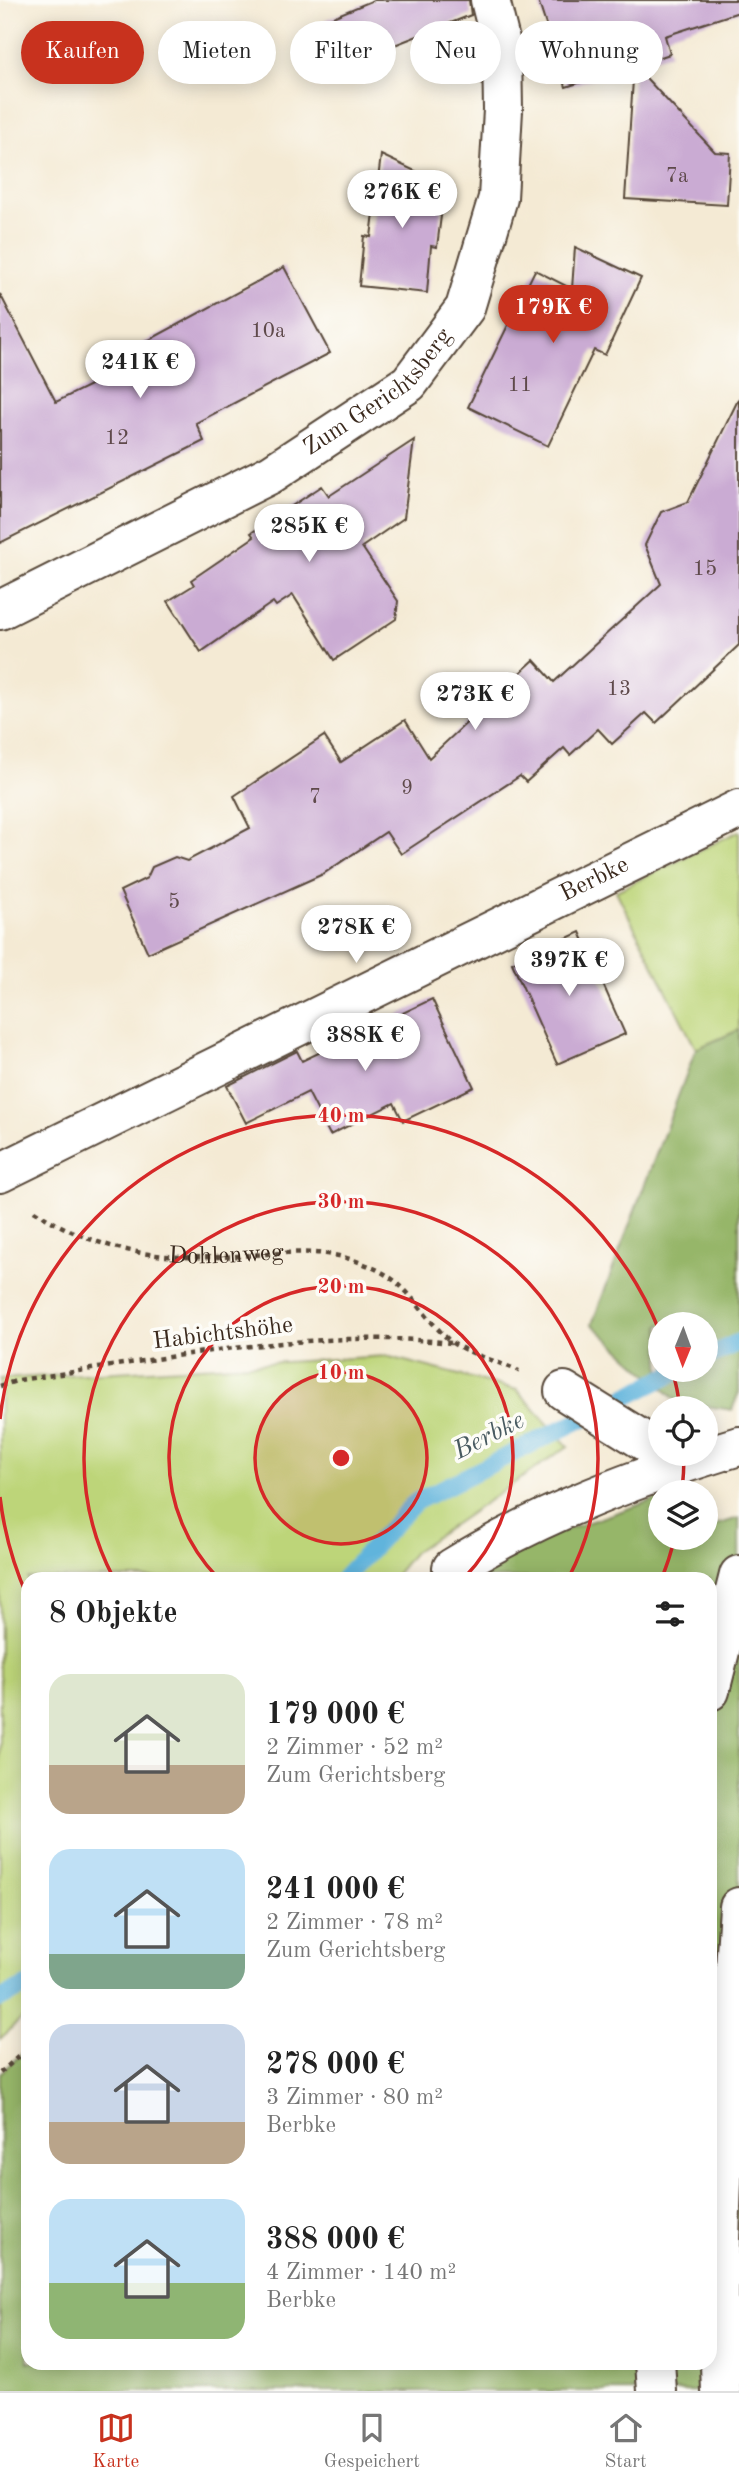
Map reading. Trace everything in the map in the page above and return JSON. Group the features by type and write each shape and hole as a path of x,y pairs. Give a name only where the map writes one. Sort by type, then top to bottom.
{"street":[{"name":"Zum Gerichtsberg","path":"0,610 271,474 409,383 465,308 498,198 503,110 502,48 490,0"},
{"name":"Berbke","path":"0,1173 739,809"},
{"path":"564,1391 648,1444"},
{"path":"718,1447 739,1446"},
{"path":"452,1568 491,1544 600,1494 648,1458"},
{"path":"717,1663 739,1575"},
{"path":"721,2391 718,2324 724,2152 739,1907"},
{"path":"656,2370 657,2391"}],"path":[{"name":"Dohlenweg","path":"22,1204 66,1231 93,1243 134,1253 205,1258 291,1253 346,1258 384,1271 410,1293 452,1344 564,1391"},
{"name":"Habichtshöhe","path":"0,1386 19,1380 282,1343 394,1337 452,1344"},
{"path":"0,2073 21,2054"}],"green space":[{"path":"739,831 739,1030 696,1049 616,891"},
{"path":"739,1030 739,1392 732,1410 718,1408 718,1396 671,1396 656,1382 718,1382 718,1312 648,1312 648,1375 592,1324 696,1049"},
{"path":"386,1356 517,1390 568,1446 414,1552 398,1572 21,1572 21,2020 0,2039 0,1379"},
{"path":"648,1502 648,1550 718,1550 718,1524 739,1518 739,2391 0,2391 0,2073 21,2054 21,2370 717,2370 717,1572 448,1572 452,1568"}],"building":[{"path":"374,0 469,0 471,15 456,21 410,21 410,39 396,44 396,21 323,21"},
{"path":"538,0 739,0 739,12 665,36 670,54 663,56 663,21 545,21"},
{"path":"633,84 652,84 715,152 730,153 727,205 625,199"},
{"path":"381,155 445,185 437,247 431,246 427,293 359,286 364,236 371,237"},
{"path":"575,247 641,278 605,355 594,350 548,446 468,407 535,270 572,289"},
{"path":"284,267 330,353 196,423 204,441 0,543 0,294 56,402 133,364 127,352"},
{"path":"739,398 739,645 656,723 646,713 612,744 598,729 570,755 564,748 526,782 520,776 401,854 386,832 323,874 148,953 120,891 147,878 152,867 175,857 187,861 250,828 234,796 324,736 341,762 405,720 429,758 534,660 554,682 661,584 645,545 661,512 688,502"},
{"path":"414,440 404,518 362,547 398,601 396,619 334,660 293,595 276,606 273,602 201,652 168,601 194,585 191,580 254,537 251,533 322,486 329,496"},
{"path":"580,932 625,1034 557,1064 512,963"},
{"path":"432,999 474,1087 403,1121 394,1103 330,1135 308,1092 246,1123 227,1086 297,1051 302,1061"}],"waterway":[{"name":"Berbke","path":"718,1352 739,1342"},
{"name":"Berbke","path":"350,1572 415,1502 656,1382"},
{"name":"Berbke","path":"0,1999 21,1988"}]}
